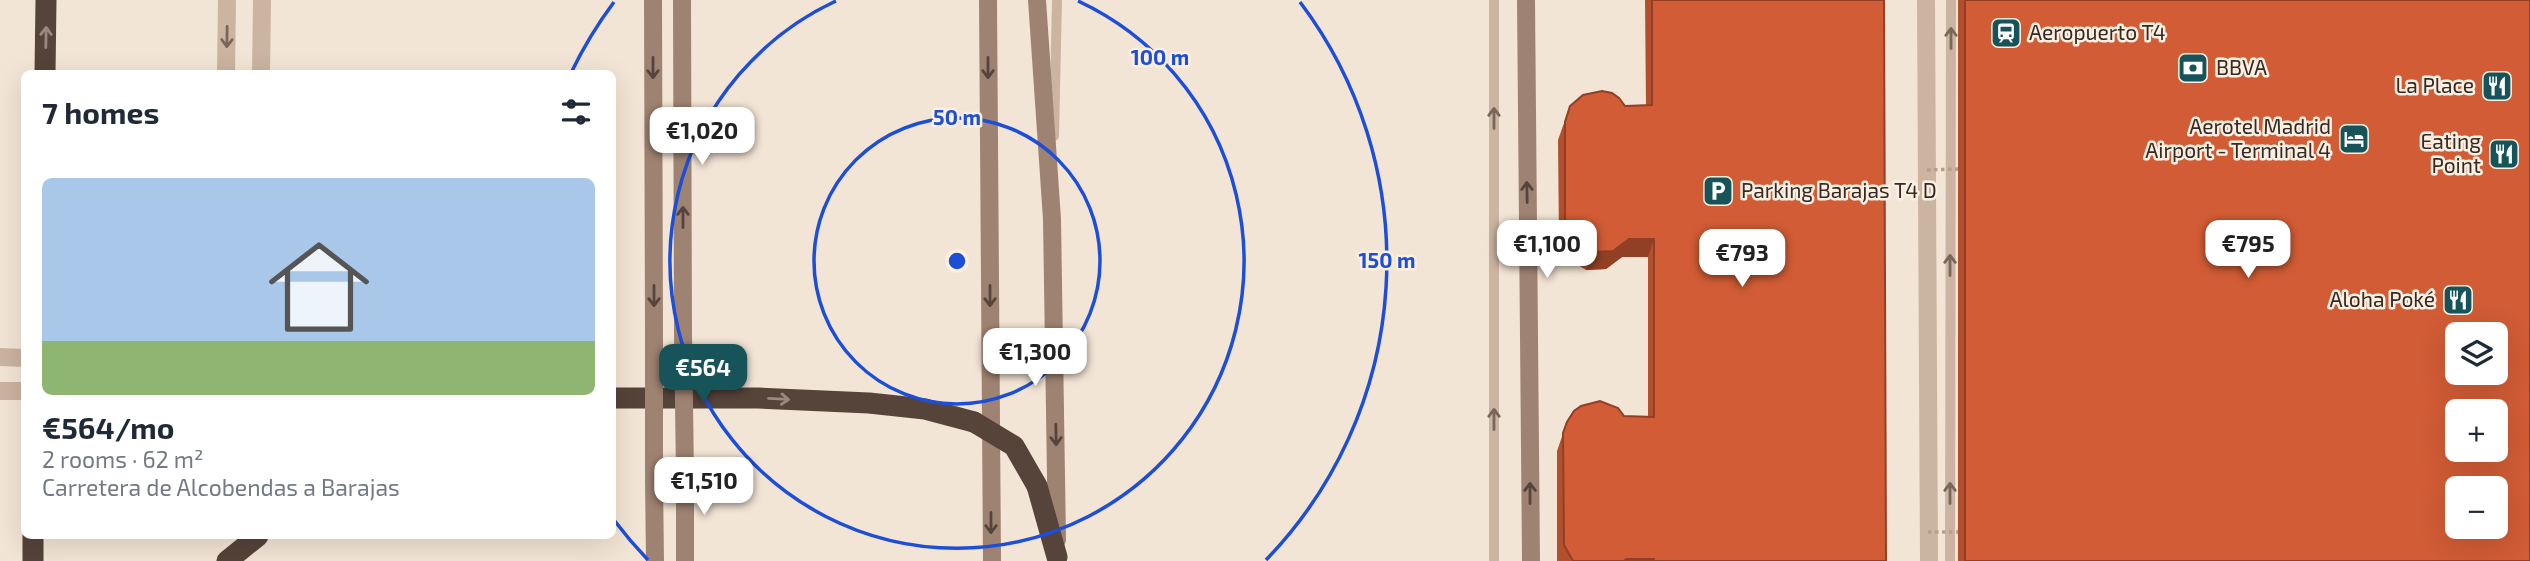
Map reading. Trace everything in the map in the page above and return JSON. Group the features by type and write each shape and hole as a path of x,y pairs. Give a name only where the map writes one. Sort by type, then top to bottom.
{"highway":[{"path":"45,70 46,0"},
{"path":"616,398 758,397 869,403 925,409 974,422 1014,446 1037,486 1057,559"},
{"path":"33,539 33,561"},
{"path":"227,561 254,539"}],"street":[{"path":"226,70 227,0"},
{"path":"261,70 262,0"},
{"path":"653,0 655,561"},
{"path":"682,0 685,561"},
{"path":"988,0 992,561"},
{"path":"1037,0 1052,219 1057,559"},
{"path":"1526,0 1531,561"},
{"path":"1926,0 1928,561"},
{"path":"0,357 21,358"},
{"path":"0,391 21,391"}],"lane":[{"path":"1052,219 1057,0"},
{"path":"1493,0 1493,561"},
{"path":"1950,561 1951,0"}],"path":[{"path":"1927,170 1968,169"},
{"path":"1928,532 1968,531"}],"building":[{"path":"1652,0 1884,0 1886,561 1573,561 1564,545 1563,433 1574,411 1581,406 1600,401 1618,408 1624,416 1654,417 1654,239 1629,239 1613,251 1592,252 1574,240 1565,224 1565,122 1570,106 1583,95 1602,91 1612,93 1625,106 1652,105"},
{"path":"1965,0 2530,0 2530,561 1965,561"}],"place":[{"name":"Aeropuerto T4","path":"2006,33"},
{"name":"BBVA","path":"2193,68"},
{"name":"La Place","path":"2497,86"},
{"name":"Aerotel Madrid Airport - Terminal 4","path":"2354,139"},
{"name":"Eating Point","path":"2504,154"},
{"name":"Parking Barajas T4 D","path":"1718,191"},
{"name":"Aloha Poké","path":"2458,300"}]}
